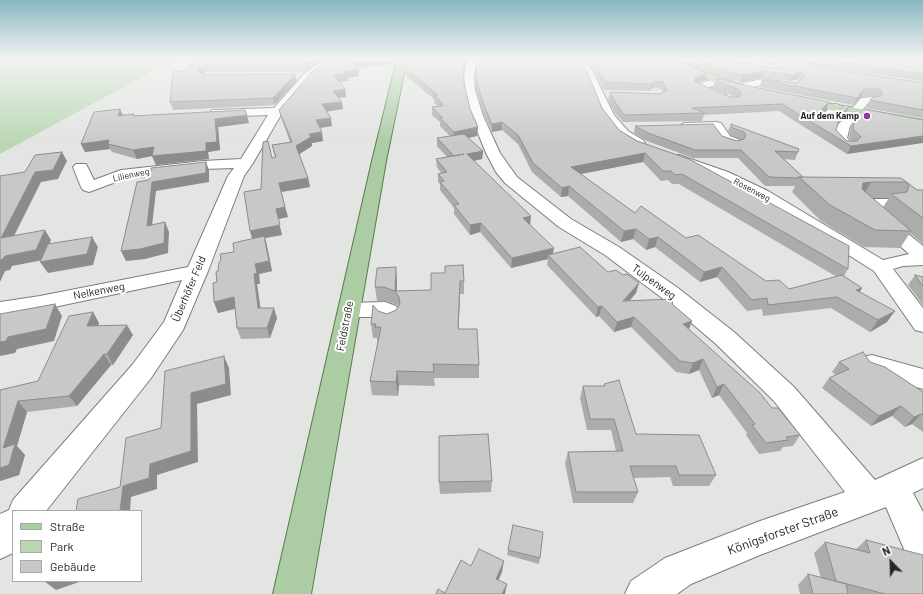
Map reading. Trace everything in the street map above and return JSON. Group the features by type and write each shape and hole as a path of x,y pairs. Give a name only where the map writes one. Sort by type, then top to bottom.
{"main road":[{"name":"Feldstraße","path":"292,594 379,160 396,87"},
{"path":"739,87 768,95"},
{"path":"789,99 923,124"}],"street":[{"name":"Überhöfer Feld","path":"26,510 142,371 175,324 198,271 223,203 236,176 246,163 276,111 293,87"},
{"name":"Tulpenweg","path":"470,87 477,116 493,153 512,180 565,223 612,251 670,293 725,338 784,394 882,494 923,550"},
{"name":"Rosenweg","path":"600,87 606,94 608,115 625,127 623,134 660,152 723,175 762,194 881,267 923,324"},
{"path":"699,87 724,96 732,101"},
{"path":"848,145 840,138 844,124 865,100 872,100"},
{"path":"823,121 837,108"},
{"path":"206,113 276,111"},
{"path":"672,127 716,126 725,139 736,143"},
{"name":"Lilienweg","path":"81,167 88,186 121,175 134,173 203,165 246,163"},
{"path":"890,203 862,204 923,256"},
{"path":"881,267 901,260 923,259"},
{"name":"Nelkenweg","path":"0,309 40,303 198,271"},
{"path":"349,310 385,309 388,310 388,318"},
{"path":"872,364 923,379"},
{"name":"Königsforster Straße","path":"644,594 678,571 882,494 923,472"},
{"path":"0,541 12,526"}],"green space":[{"path":"0,87 124,87 0,154"}],"building":[{"path":"172,87 283,87 273,98 170,102"},
{"path":"299,87 343,87 345,89 333,91 342,102 322,104 331,118 316,120 322,132 309,134 311,137 296,146 308,178 279,183 285,207 276,209 280,225 250,231 244,192 261,189 263,142 268,141 272,158 276,157 272,145 292,142 279,110"},
{"path":"428,87 465,87 470,109 478,127 454,132 440,118 443,118 432,107 443,106 441,104 443,104 434,95 438,95"},
{"path":"478,87 593,87 602,108 619,130 637,141 689,159 849,246 848,269 682,174 675,175 671,171 663,171 645,153 571,167 635,213 641,206 686,238 698,235 766,281 779,280 789,289 842,275 862,288 856,290 895,311 878,320 837,297 768,305 767,298 752,300 722,267 704,272 658,237 649,239 636,229 624,231 569,186 562,188 533,163 518,135 502,122 492,124"},
{"path":"665,87 707,87 730,97 739,97 742,94 739,90 731,87 752,87 829,102 819,112 823,117 832,117 845,105 849,106 840,116 836,130 847,141 857,141 861,137 853,129 855,119 863,109 923,120 923,136 851,146 782,104 692,108 705,113 624,115 610,92 660,94 667,90"},
{"path":"797,87 923,87 923,110 870,100 873,97 883,94 880,89 864,89 857,98"},
{"path":"120,109 118,116 134,114 133,116 245,110 247,115 215,119 217,142 206,143 206,151 152,156 154,147 133,150 108,144 109,140 81,144 94,112"},
{"path":"713,124 722,136 737,141 744,139 746,135 744,132 733,128 731,124 799,149 798,152 775,151 803,177 769,177 741,150 695,150 648,133 635,126"},
{"path":"464,134 483,151 467,154 531,216 523,218 554,248 512,258 481,223 470,225 454,205 459,204 440,182 444,181 438,174 447,172 436,159 454,156 437,138"},
{"path":"62,152 53,170 35,172 1,238 45,230 36,250 5,256 0,260 0,176 25,172 35,155"},
{"path":"206,162 206,173 152,182 147,226 165,222 164,243 140,249 121,251 137,182 149,180 151,168"},
{"path":"799,177 901,178 917,190 923,190 923,218 891,194 907,192 909,186 906,182 863,183 862,189 911,231 875,230 830,205"},
{"path":"264,236 269,261 255,264 257,273 254,274 258,308 274,308 267,328 237,328 234,297 214,302 213,283 217,282 216,272 218,271 219,262 221,260 220,254 234,252 233,243"},
{"path":"92,237 87,254 40,262 48,244"},
{"path":"580,247 608,272 616,270 623,275 627,274 639,283 623,301 672,299 673,305 692,321 683,324 759,392 772,408 778,408 800,435 786,437 788,440 766,443 752,425 755,424 724,384 717,387 703,359 693,363 680,361 634,317 617,322 602,306 598,307 548,255"},
{"path":"463,265 464,281 460,281 458,329 477,329 479,365 433,364 434,372 397,371 396,382 370,381 381,327 375,327 376,324 371,324 373,305 378,311 387,314 396,310 400,304 399,297 395,291 431,290 431,273 445,273 445,266"},
{"path":"396,267 395,291 384,287 375,287 377,268"},
{"path":"915,275 923,277 923,286"},
{"path":"55,304 46,329 8,337 6,341 0,342 0,314"},
{"path":"93,312 87,326 127,325 107,354 104,354 69,396 18,401 3,448 15,444 9,465 0,468 0,390 38,381 69,316"},
{"path":"863,352 870,362 885,367 923,392 923,415 921,414 914,417 901,406 879,416 829,378 849,369 839,362"},
{"path":"224,356 226,384 191,393 191,451 150,464 149,478 123,486 120,510 76,510 78,499 120,487 126,438 161,428 165,371"},
{"path":"619,380 636,434 699,435 716,475 679,475 676,466 630,466 638,492 576,492 568,452 623,451 614,419 590,419 583,386 605,386 604,384"},
{"path":"488,434 492,481 439,482 439,436"},
{"path":"513,525 543,532 540,558 508,550"},
{"path":"866,540 923,555 923,594 885,594 836,581 825,542 870,553"},
{"path":"479,549 504,561 496,579 507,584 502,594 436,594 438,589 445,593 461,560 471,566"},
{"path":"808,574 846,584 848,594 813,594"}],"place":[{"name":"Auf dem Kamp","path":"867,116"}]}
